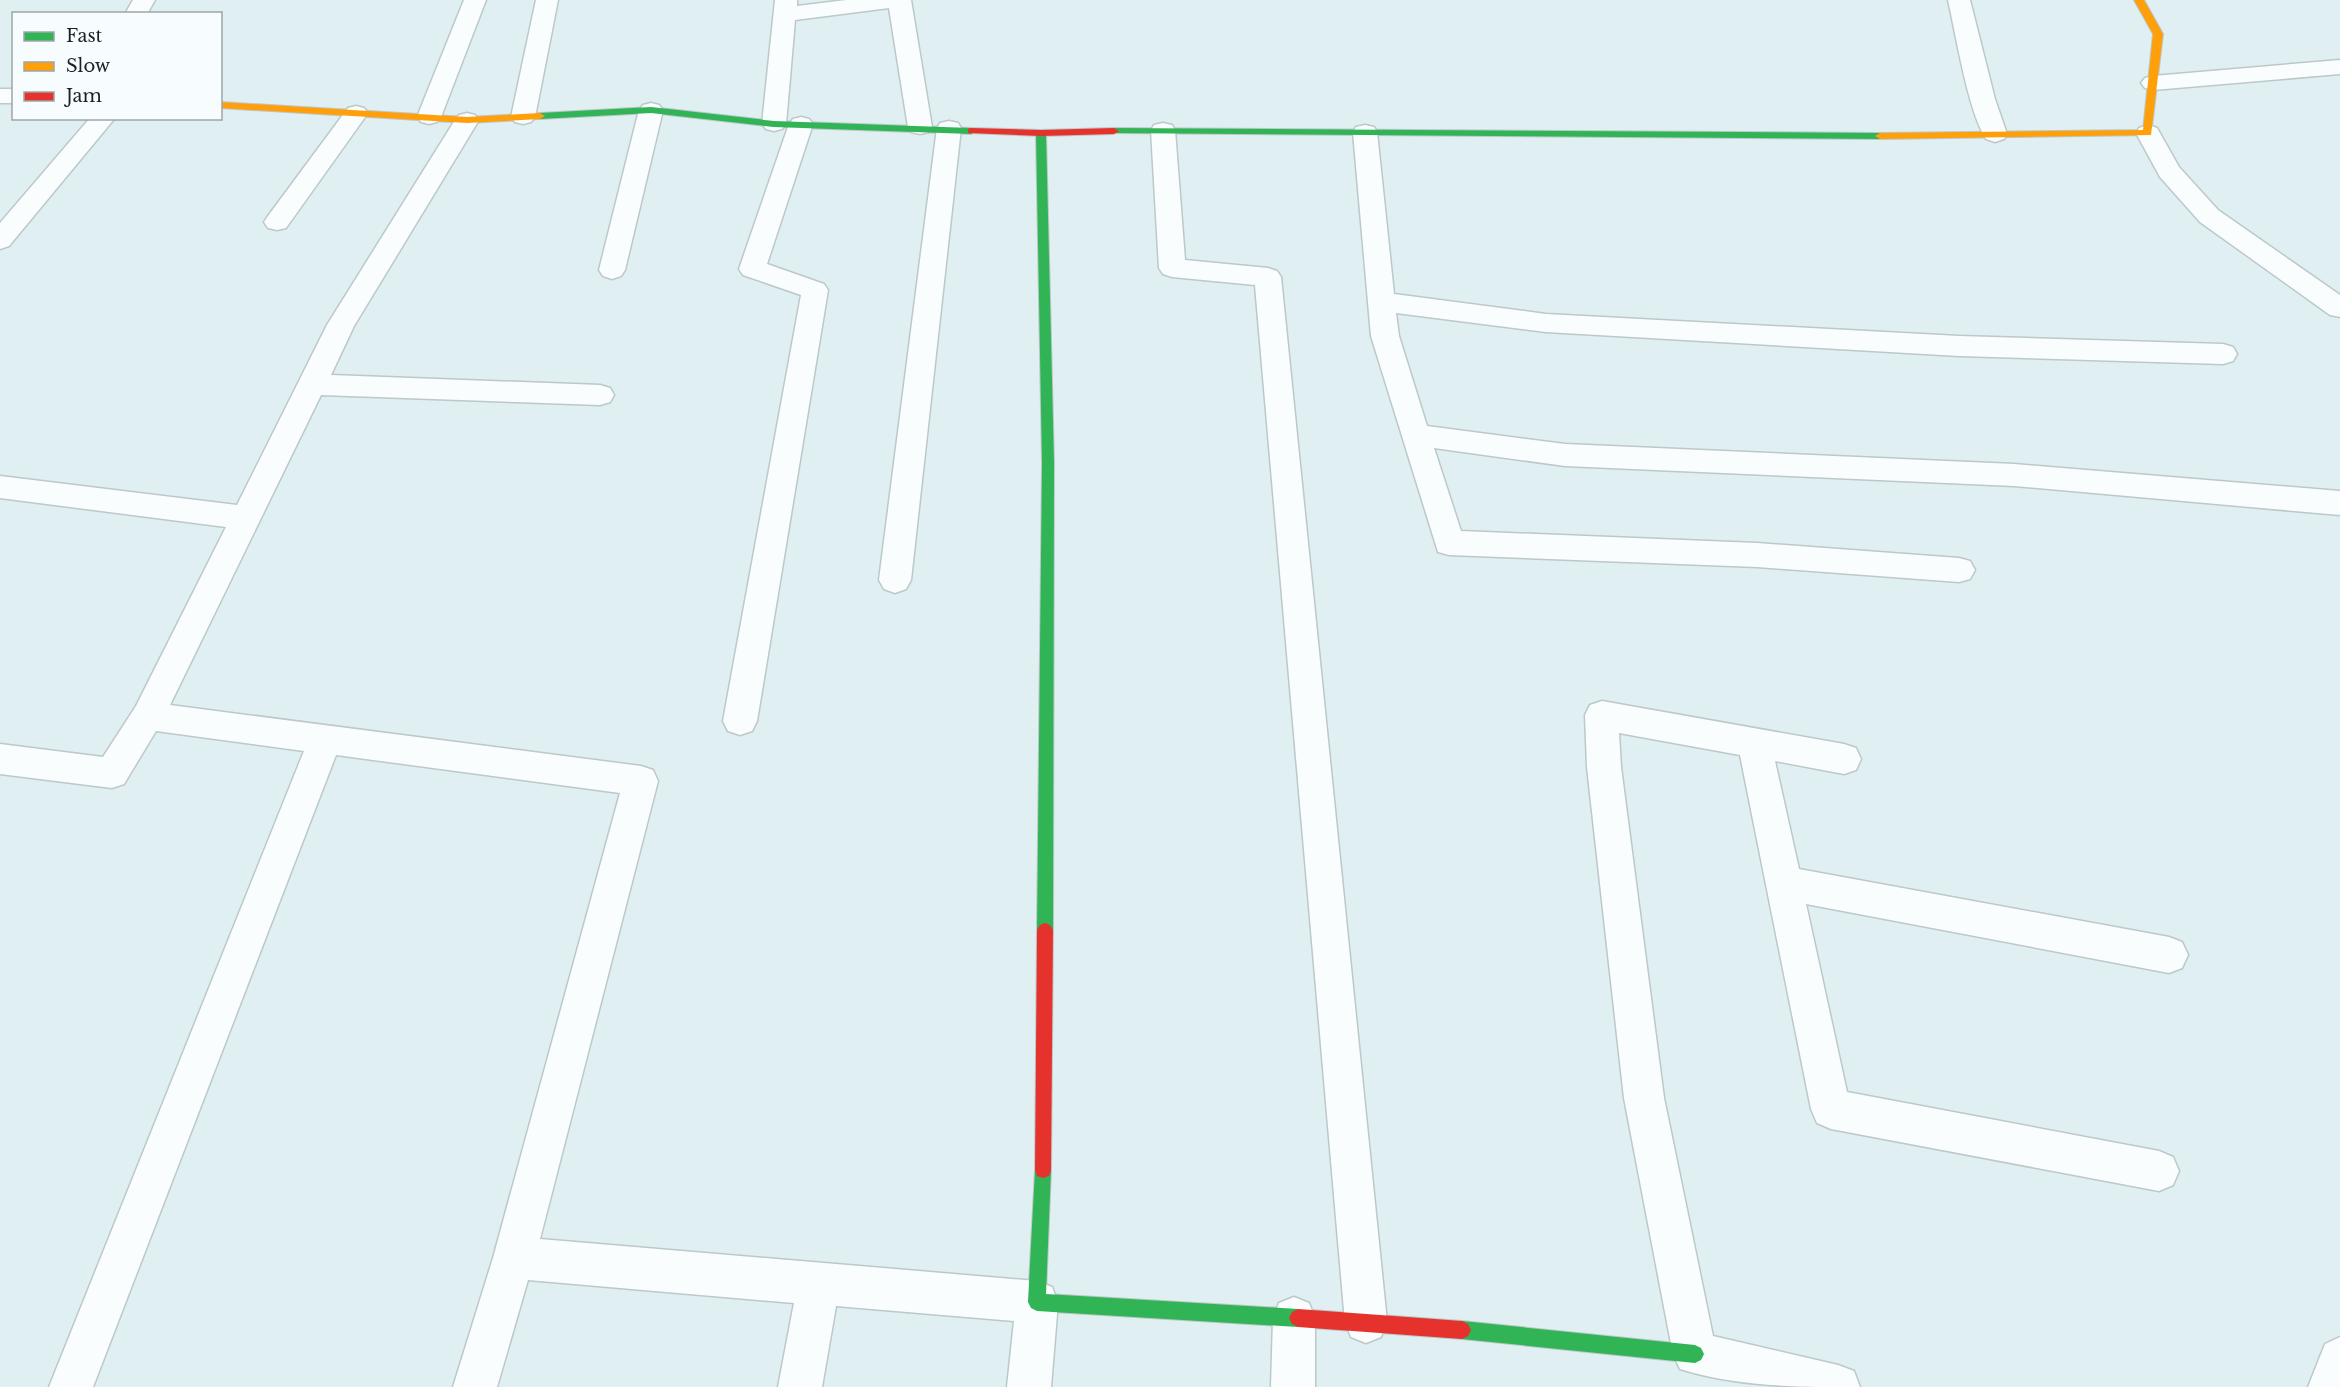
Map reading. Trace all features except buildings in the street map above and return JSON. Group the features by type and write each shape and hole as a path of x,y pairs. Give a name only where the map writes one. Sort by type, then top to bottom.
{"street":[{"path":"429,117 475,0"},
{"path":"523,117 547,0"},
{"path":"740,721 815,290 752,269 788,124 786,7 900,0 920,127"},
{"path":"1959,0 1983,99 1995,134"},
{"path":"2139,0 2158,34 2148,133 2169,171 2209,216 2340,308"},
{"path":"2153,83 2340,67"},
{"path":"222,105 467,120 651,110 788,124 1041,133 1163,130 1860,136 2148,133"},
{"path":"612,270 651,110"},
{"path":"277,222 356,113"},
{"path":"0,240 101,120"},
{"path":"0,759 112,773 148,716 341,325 467,120"},
{"path":"895,580 949,128"},
{"path":"1163,130 1172,268 1268,277 1366,1322"},
{"path":"1365,132 1385,336 1449,543 1757,555 1959,570"},
{"path":"1029,1387 1043,1202 1047,474 1041,133"},
{"path":"1382,302 1546,323 1959,346 2223,354"},
{"path":"312,384 600,394"},
{"path":"1415,435 1565,455 2014,475 2340,503"},
{"path":"0,487 245,518"},
{"path":"1695,1354 1644,1098 1604,767 1602,715 1844,759"},
{"path":"148,716 641,781 514,1258 476,1387"},
{"path":"71,1387 326,739"},
{"path":"1754,742 1831,1109 2159,1171"},
{"path":"1784,883 2169,955"},
{"path":"514,1258 1037,1302 1366,1322 1695,1354 1832,1386"},
{"path":"800,1387 819,1284"},
{"path":"1293,1387 1294,1318"},
{"path":"2330,1387 2340,1359"}],"traffic: fast":[{"path":"540,116 651,110 774,124 971,131"},
{"path":"1114,131 1880,136"},
{"path":"1041,133 1048,463 1045,930"},
{"path":"1043,1170 1037,1302 1298,1318"},
{"path":"1462,1330 1695,1354"}],"traffic: slow":[{"path":"1880,136 2148,133 2158,34 2139,0"},
{"path":"222,105 467,120 540,116"}],"traffic: jam":[{"path":"971,131 1041,133 1114,131"},
{"path":"1043,1170 1045,930"},
{"path":"1298,1318 1462,1330"}]}
